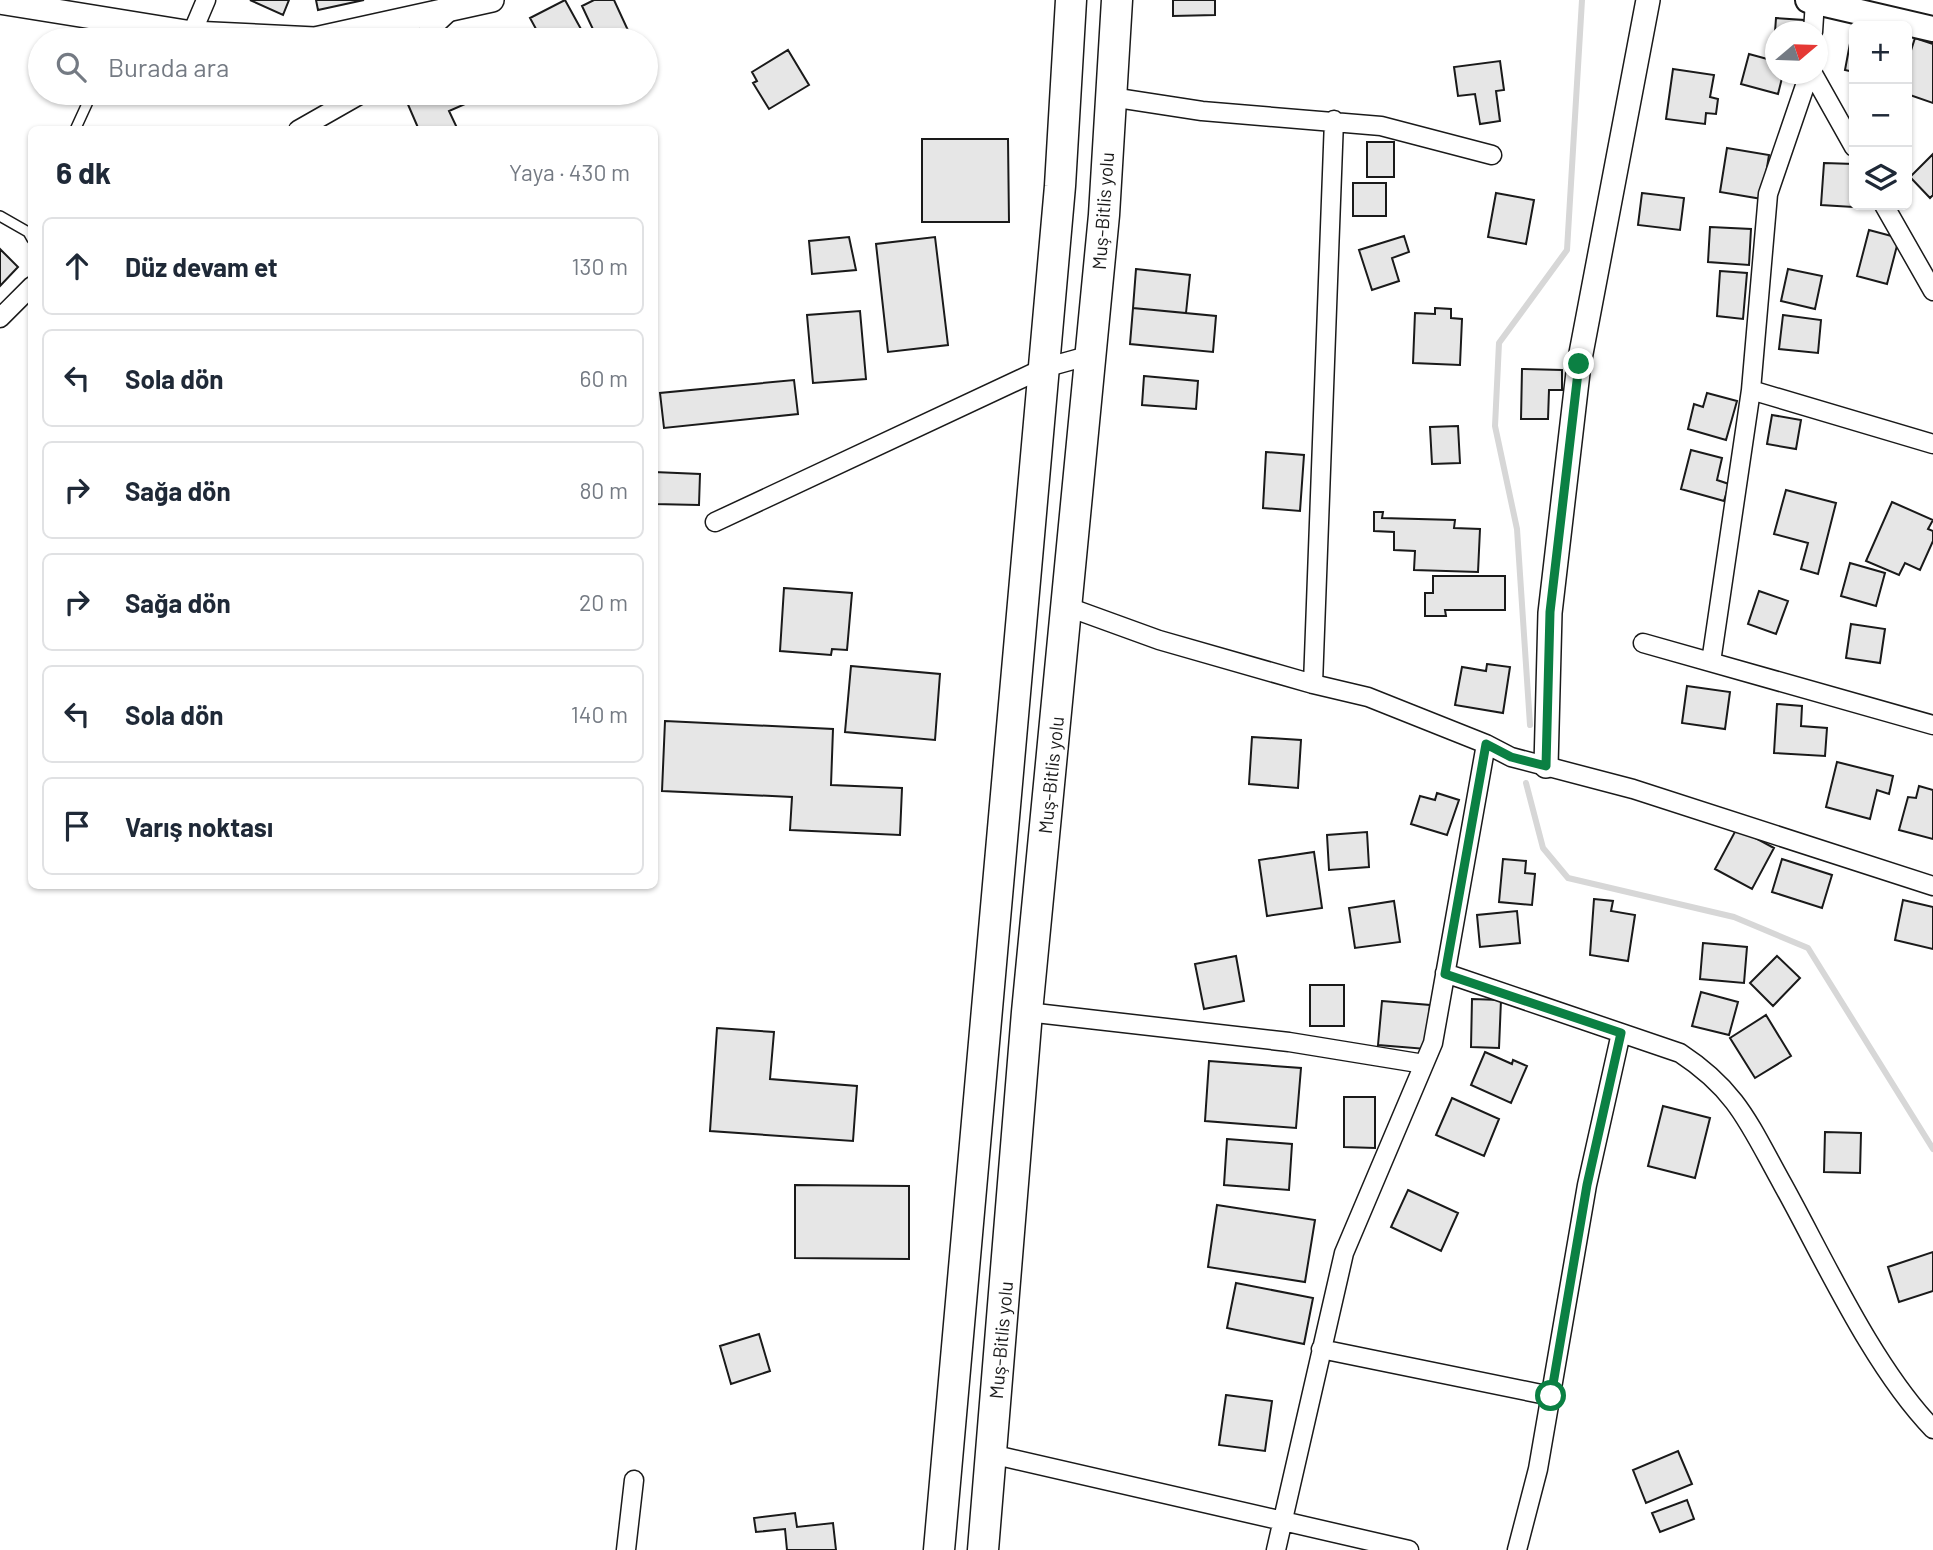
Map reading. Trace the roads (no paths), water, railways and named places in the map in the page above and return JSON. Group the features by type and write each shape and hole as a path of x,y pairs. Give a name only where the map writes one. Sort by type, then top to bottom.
{"highway":[{"path":"939,1550 1060,186 1071,0"},
{"name":"Muş-Bitlis yolu","path":"983,1550 1027,1012 1091,355 1116,0"}],"main road":[{"path":"1812,1 1933,29"}],"street":[{"path":"194,28 206,0"},
{"path":"367,28 492,0"},
{"path":"1546,766 1550,612 1579,364 1648,0"},
{"path":"1812,1 1813,21"},
{"path":"0,2 108,28"},
{"path":"432,28 451,10"},
{"path":"1711,662 1751,390 1768,194 1807,84"},
{"path":"1817,84 1849,139"},
{"path":"1111,97 1202,111 1334,120 1381,127 1492,155"},
{"path":"305,126 342,105"},
{"path":"1313,684 1334,120"},
{"path":"1887,210 1933,291"},
{"path":"0,318 28,290"},
{"path":"715,522 1044,368 1091,355"},
{"path":"1751,390 1933,444"},
{"path":"1068,607 1159,640 1313,684 1368,696 1486,744 1511,757 1698,809 1933,886"},
{"path":"1643,643 1933,725"},
{"path":"1276,1550 1344,1254 1433,1043 1486,744"},
{"path":"1445,974 1679,1053 1710,1073 1737,1101 1863,1329 1909,1404 1933,1429"},
{"path":"1027,1012 1289,1042 1424,1064"},
{"path":"1517,1550 1538,1469 1587,1185 1621,1033"},
{"path":"1321,1349 1551,1396"},
{"path":"992,1454 1409,1550"},
{"path":"626,1550 634,1480"}],"lane":[{"path":"77,126 86,105"},
{"path":"0,216 28,231"}],"waterway":[{"path":"1530,725 1517,529 1495,426 1499,343 1567,250 1582,0"},
{"path":"1526,783 1543,848 1568,878 1734,917 1808,948 1933,1149"}]}
